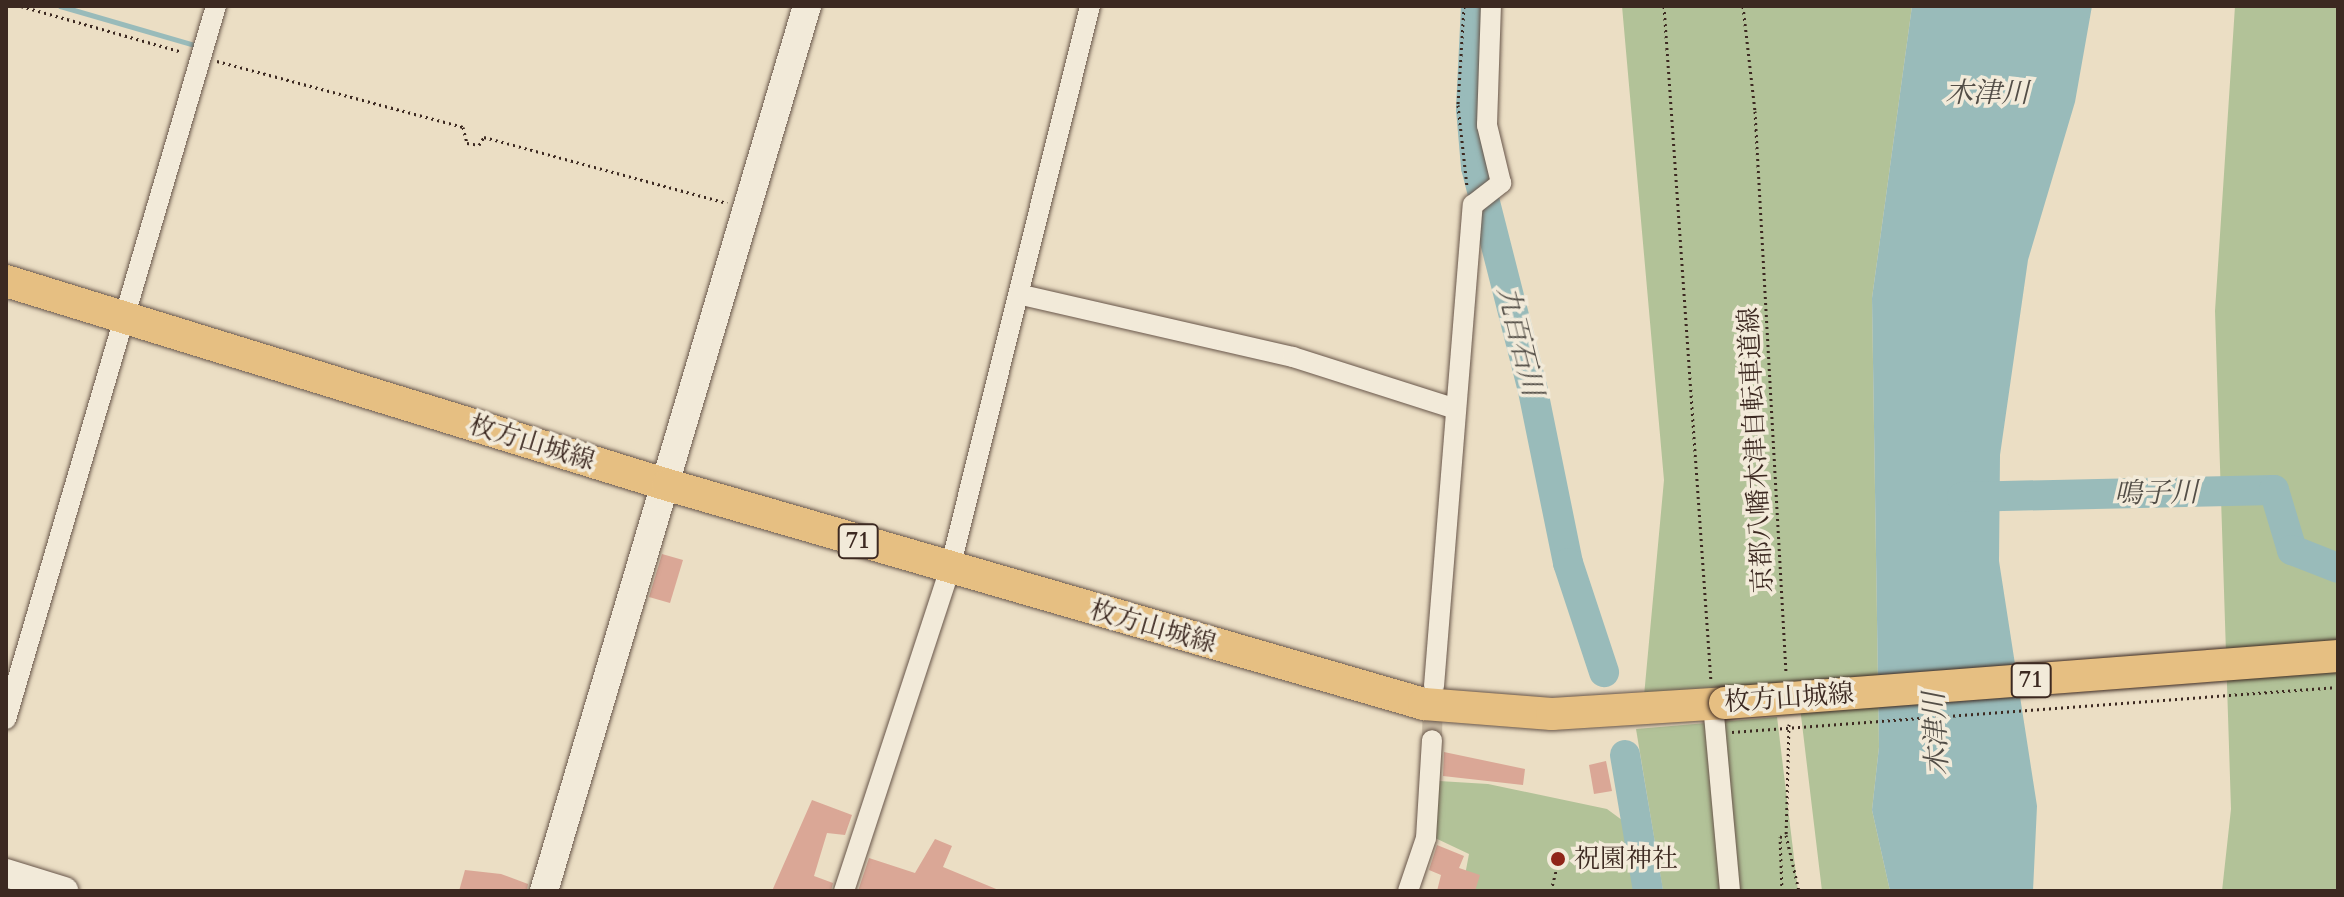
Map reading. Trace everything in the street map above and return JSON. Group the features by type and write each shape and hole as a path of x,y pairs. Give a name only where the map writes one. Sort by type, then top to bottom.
{"main road":[{"name":"枚方山城線","path":"6,281 668,485 1424,704 1552,714 1723,713 1788,699 2338,656"}],"street":[{"path":"6,719 216,6"},
{"path":"544,891 668,485 807,6"},
{"path":"844,891 950,568 1022,295 1090,6"},
{"path":"1434,686 1453,408 1473,205 1501,183 1487,125 1491,6"},
{"path":"1022,295 1293,357 1453,408"},
{"path":"1723,713 1730,891"},
{"path":"1408,891 1426,838 1432,740"},
{"path":"6,873 64,891"}],"path":[{"path":"21,6 463,127 467,143 479,145 484,137 747,209"},
{"path":"1464,6 1460,167 1473,205"},
{"path":"1664,6 1723,713 2338,687"},
{"name":"京都八幡木津自転車道線","path":"1743,6 1755,111 1788,699 1786,835 1799,891"},
{"path":"1782,891 1780,837 1786,835"},
{"path":"1551,891 1557,867"}],"green space":[{"path":"1622,6 1912,6 1872,298 1879,747 1872,810 1890,891 1822,891 1797,682 1644,696 1664,480"},
{"path":"2235,6 2338,6 2338,891 2222,891 2231,809 2215,311"},
{"path":"1777,717 1798,891 1663,891 1636,729"},
{"path":"1439,781 1488,784 1607,809 1626,823 1636,891 1462,891 1469,854 1433,837"}],"water":[{"name":"木津川","path":"1912,6 2092,6 2075,102 2028,260 2000,455 1999,561 2037,806 2033,891 1890,891 1872,810 1879,747 1872,298"}],"building":[{"path":"662,554 683,560 670,603 649,597"},
{"path":"1444,752 1525,769 1523,785 1443,776"},
{"path":"1606,761 1612,791 1594,794 1589,765"},
{"path":"812,800 852,815 845,835 827,833 814,876 833,883 831,891 772,891"},
{"path":"935,839 952,846 943,867 1001,891 858,891 869,858 915,873"},
{"path":"1437,845 1464,856 1459,868 1480,875 1475,891 1437,891 1441,875 1429,870"},
{"path":"465,870 501,874 528,884 527,891 459,891"}],"waterway":[{"path":"60,6 198,46"},
{"name":"九百石川","path":"1476,6 1471,109 1476,167 1532,386 1568,563 1604,672"},
{"name":"鳴子川","path":"1962,497 2274,490 2292,550 2338,568"},
{"name":"九百石川","path":"1625,755 1648,891"}],"tunnel":[{"path":"1432,740 1433,694"}],"place":[{"name":"祝園神社","path":"1558,859"}]}
